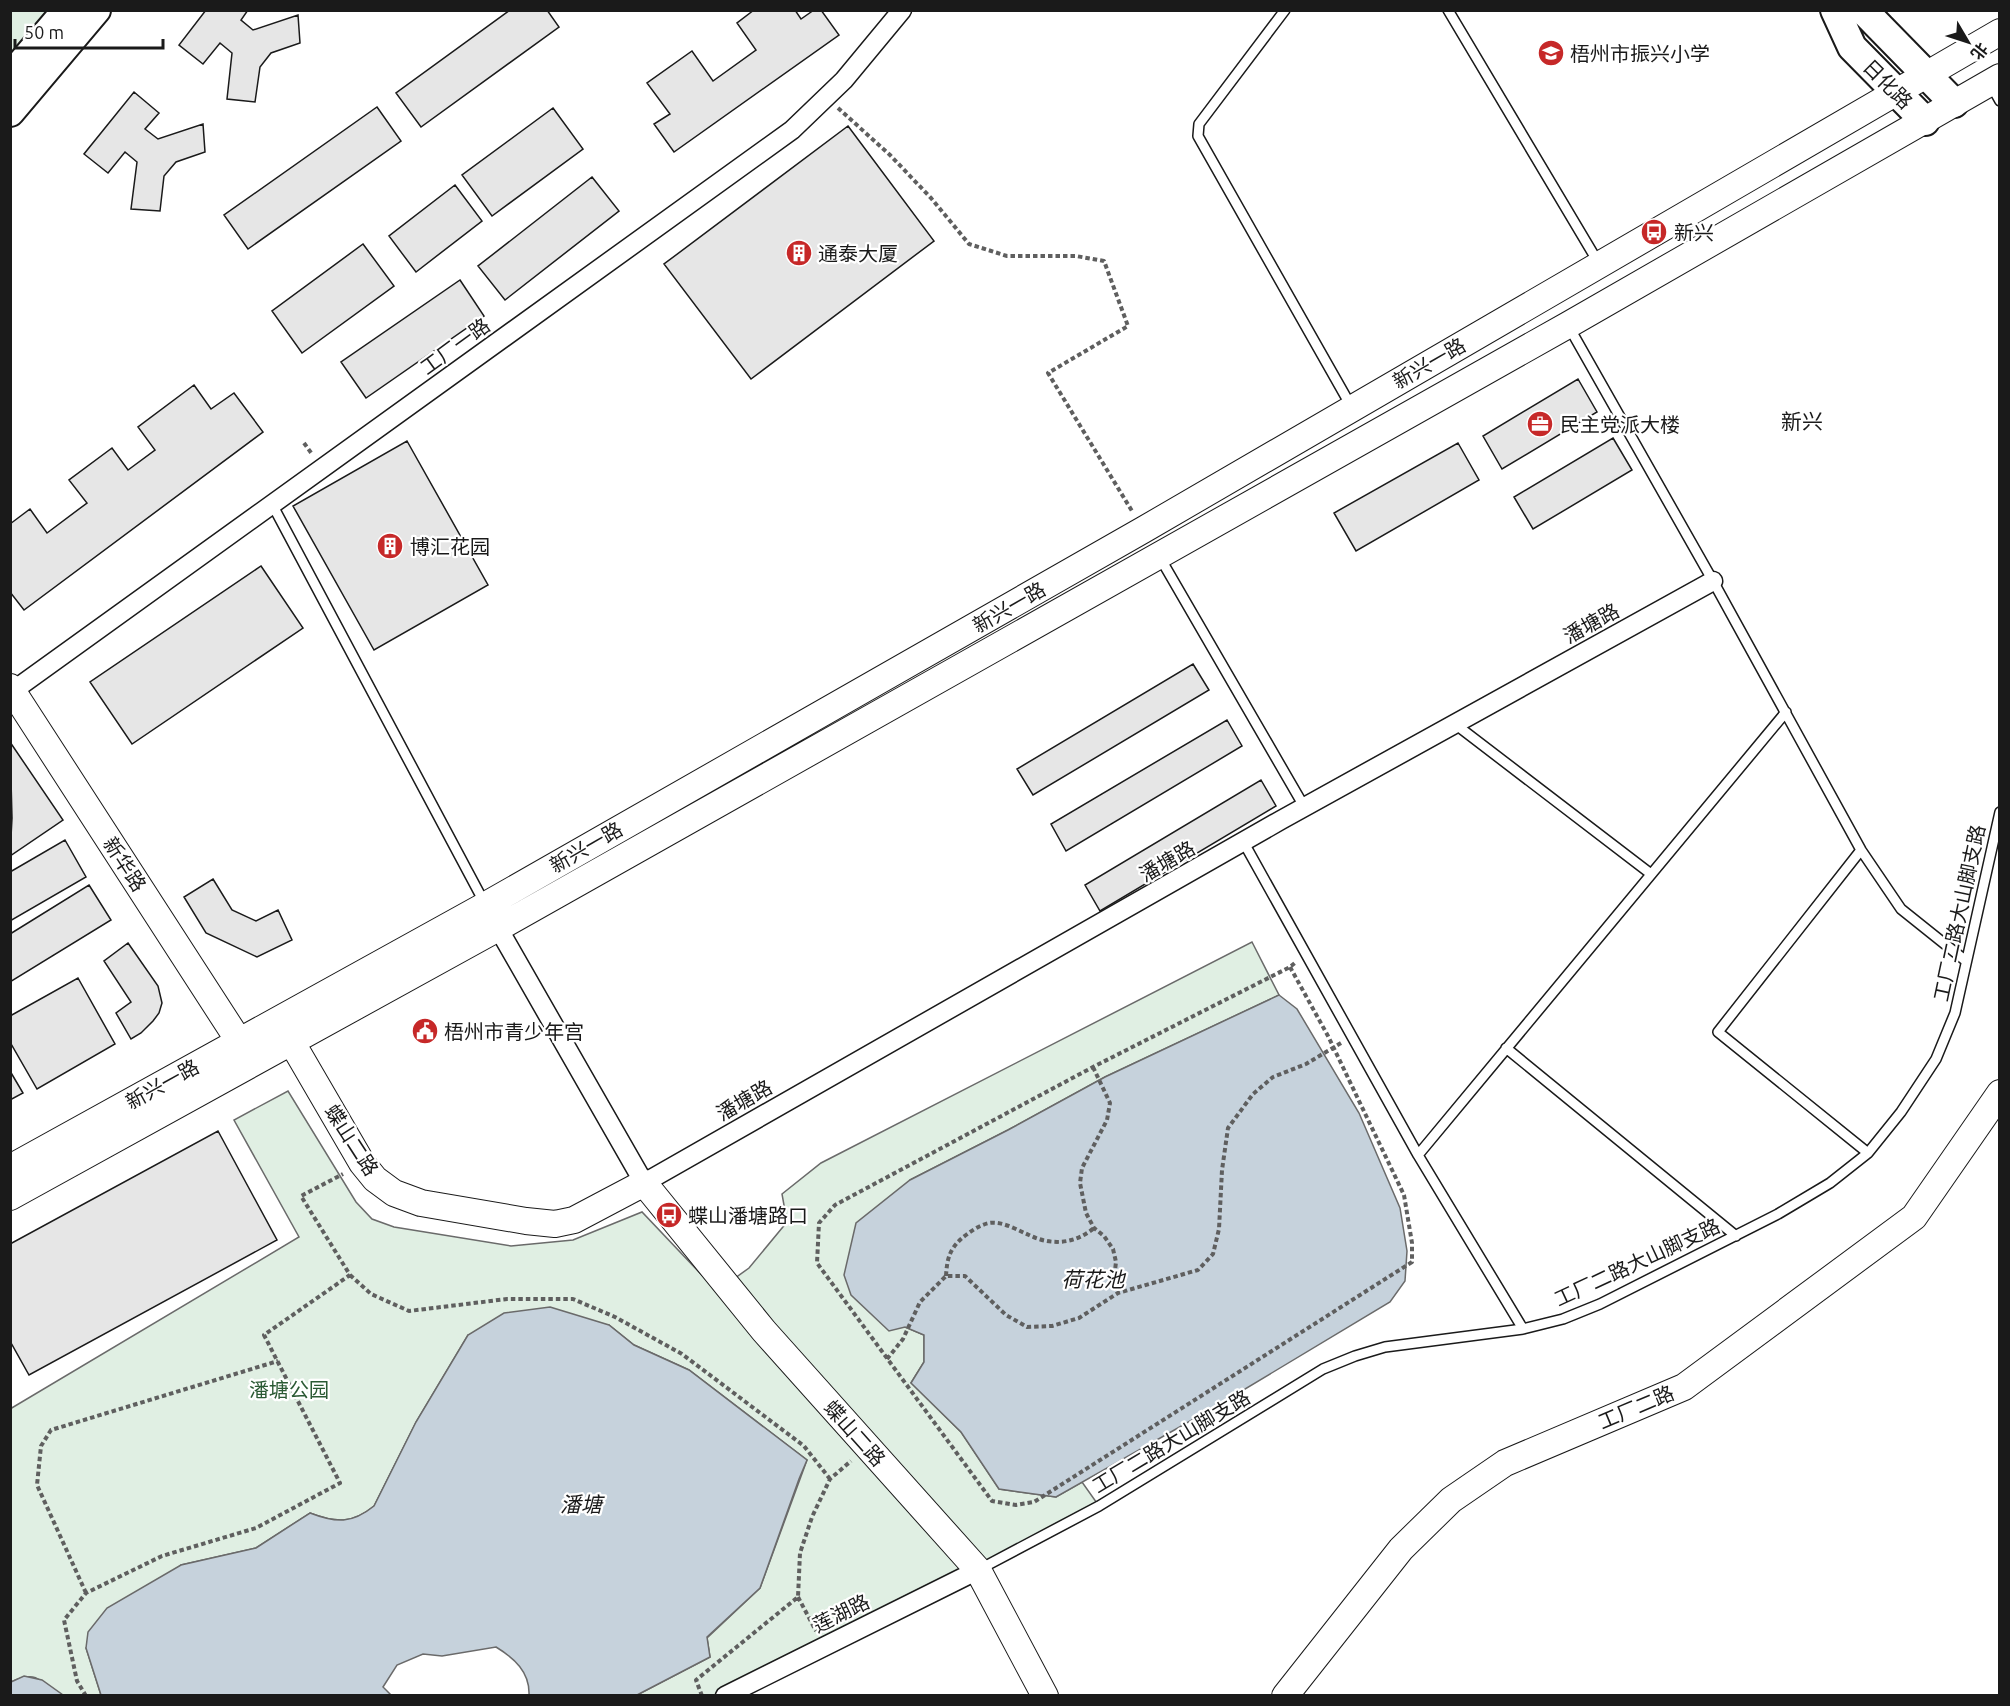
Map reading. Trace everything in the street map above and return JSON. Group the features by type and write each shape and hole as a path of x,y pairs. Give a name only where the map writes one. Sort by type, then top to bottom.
{"main road":[{"path":"10,77 67,10"},
{"path":"10,112 96,10"},
{"name":"日化路","path":"1818,10 1925,121"},
{"name":"日化路","path":"1835,10 1852,47"},
{"name":"日化路","path":"1863,10 1954,103"},
{"name":"日化路","path":"1876,10 1893,41"},
{"name":"新兴一路","path":"10,1168 486,904 1143,530 2000,32"},
{"name":"新兴一路","path":"10,1197 498,928 1568,325 1954,103 1996,87"},
{"name":"新华路","path":"11,690 253,1063"},
{"name":"蝶山二路","path":"278,1019 362,1163 375,1179 394,1193 421,1203 555,1224 574,1220 644,1183 764,1331 978,1570 1045,1695"},
{"name":"工厂二路","path":"1285,1695 1401,1549 1451,1500 1504,1464 1684,1388 1914,1217 1995,1107"}],"street":[{"name":"工厂一路","path":"11,690 273,506 792,130 844,80 902,10"},
{"name":"潘塘路","path":"644,1183 1305,808 1713,581"},
{"name":"蝶山二路","path":"498,928 644,1183"},
{"name":"莲湖路","path":"725,1695 978,1570"}],"lane":[{"path":"1285,10 1199,124 1198,136 1352,408"},
{"path":"1448,10 1599,264"},
{"path":"1568,325 1713,581 1861,850 1901,909 1966,961"},
{"path":"273,506 486,904"},
{"path":"1158,554 1305,808"},
{"path":"1418,1155 1786,712"},
{"path":"1455,724 1651,874"},
{"name":"工厂二路大山脚支路","path":"978,1570 1099,1506 1323,1369 1385,1347 1523,1329 1563,1319 1600,1304 1736,1236 1830,1183 1868,1153 1901,1112 1936,1059 1955,1012 2000,812"},
{"path":"1244,843 1418,1155 1523,1329"},
{"path":"1861,850 1718,1032 1868,1153"},
{"path":"1506,1048 1736,1236"}],"path":[{"path":"826,98 890,155 931,198 969,244 1007,256 1076,256 1104,261 1128,326 1048,373 1143,530"},
{"path":"1290,967 1328,1036 1404,1195 1412,1243 1412,1262 1035,1502 1016,1505 992,1500 817,1263 819,1223 835,1206 1093,1068 1290,967 1306,954"},
{"path":"946,1276 965,1276 1006,1315 1027,1327 1052,1326 1079,1318 1118,1293 1198,1270 1213,1254 1219,1229 1222,1170 1228,1128 1253,1094 1273,1077 1306,1064 1328,1051"},
{"path":"1093,1068 1110,1103 1107,1120 1082,1168 1080,1183 1086,1213 1094,1228 1104,1236 1113,1249 1116,1262 1114,1279 1118,1293"},
{"path":"362,1163 301,1196 350,1275 371,1294 410,1311 507,1299 573,1299 615,1317 682,1354 804,1446 830,1479"},
{"path":"887,1359 903,1339 920,1302 946,1276 947,1259 953,1246 970,1232 989,1223 1016,1228 1043,1240 1059,1243 1080,1238 1094,1228"},
{"path":"86,1695 77,1681 64,1620 86,1593 162,1556 256,1528 340,1483 264,1335 350,1275"},
{"path":"86,1593 37,1485 41,1446 51,1430 278,1361"},
{"path":"824,1647 798,1597 800,1553 812,1517 830,1479 868,1448"},
{"path":"702,1695 696,1680 798,1597"}],"green space":[{"path":"11,11 67,11 11,77"},
{"name":"潘塘公园","path":"1252,942 1279,995 1105,1077 910,1180 905,1327 924,1335 924,1362 911,1383 961,1432 999,1489 1056,1497 1082,1482 1099,1506 725,1695 637,1695 710,1657 707,1638 760,1588 807,1460 689,1370 634,1345 609,1325 468,1335 416,1422 374,1506 358,1516 344,1520 328,1519 310,1513 256,1548 181,1565 86,1648 101,1695 62,1695 34,1677 11,1682 10,1409 299,1237 234,1120 288,1091 356,1202 372,1219 394,1227 511,1246 573,1240 642,1212 717,1291 749,1268 787,1222 782,1194 821,1163"}],"water":[{"name":"荷花池","path":"1279,995 1297,1009 1359,1113 1400,1208 1407,1251 1405,1281 1390,1302 1215,1407 1056,1497 999,1489 961,1432 911,1383 924,1362 924,1335 905,1327 889,1331 851,1295 844,1275 856,1223 910,1180 1105,1077"},
{"name":"潘塘","path":"550,1307 609,1325 634,1345 689,1370 807,1460 760,1588 707,1637 710,1657 637,1695 529,1695 527,1679 520,1666 496,1647 442,1656 423,1654 397,1665 383,1687 391,1695 101,1695 86,1648 88,1632 107,1608 181,1565 256,1548 310,1513 328,1519 343,1520 366,1512 374,1506 416,1422 468,1335 504,1313"},
{"path":"24,1676 42,1680 63,1695 11,1695 11,1682"}],"building":[{"path":"206,10 248,10 241,20 253,30 298,15 300,43 271,53 260,67 255,102 227,99 232,53 220,43 203,64 179,45"},
{"path":"510,10 547,10 559,27 421,127 396,93"},
{"path":"754,10 795,10 801,19 814,10 821,10 839,35 674,152 654,124 670,114 647,83 692,51 713,81 756,50 737,23"},
{"path":"134,92 159,113 145,129 158,139 203,124 205,152 176,162 164,176 160,211 131,209 137,162 125,152 108,173 84,154"},
{"path":"377,107 401,141 248,249 224,215"},
{"path":"553,108 583,149 492,216 462,175"},
{"name":"通泰大厦","path":"848,126 934,241 751,379 664,264"},
{"path":"592,177 619,211 505,300 478,266"},
{"path":"455,185 482,221 416,272 389,236"},
{"path":"363,244 394,286 302,353 272,311"},
{"path":"460,280 484,316 366,398 341,362"},
{"name":"民主党派大楼","path":"1578,379 1597,412 1502,469 1483,436"},
{"path":"194,385 211,409 234,393 263,432 24,610 10,592 10,524 30,509 47,533 87,503 69,480 112,448 128,470 155,450 138,427"},
{"path":"1613,438 1632,470 1533,529 1514,497"},
{"name":"博汇花园","path":"407,441 488,585 374,650 293,506"},
{"path":"1458,443 1479,480 1356,551 1334,513"},
{"path":"261,566 303,628 132,744 90,682"},
{"path":"1193,664 1209,690 1033,795 1017,769"},
{"path":"1227,720 1242,746 1066,851 1051,824"},
{"path":"10,742 63,820 10,856 12,818"},
{"path":"1261,780 1276,806 1100,911 1085,885"},
{"path":"65,840 86,877 10,921 10,872"},
{"path":"213,879 232,910 256,921 278,910 292,940 257,957 206,933 184,897"},
{"path":"89,885 111,920 10,982 10,934"},
{"path":"128,943 158,986 162,1003 153,1021 131,1039 116,1013 131,1002 104,961"},
{"path":"78,978 115,1044 37,1089 10,1042 10,1016"},
{"path":"10,1071 23,1093 10,1100"},
{"path":"218,1131 277,1240 29,1375 10,1341 10,1244"}],"place":[{"name":"梧州市振兴小学","path":"1551,53"},
{"name":"新兴","path":"1654,232"},
{"name":"通泰大厦","path":"799,253"},
{"name":"民主党派大楼","path":"1540,424"},
{"name":"博汇花园","path":"390,546"},
{"name":"梧州市青少年宫","path":"425,1031"},
{"name":"蝶山潘塘路口","path":"669,1215"}],"district":[{"name":"新兴","path":"1802,421"}]}
